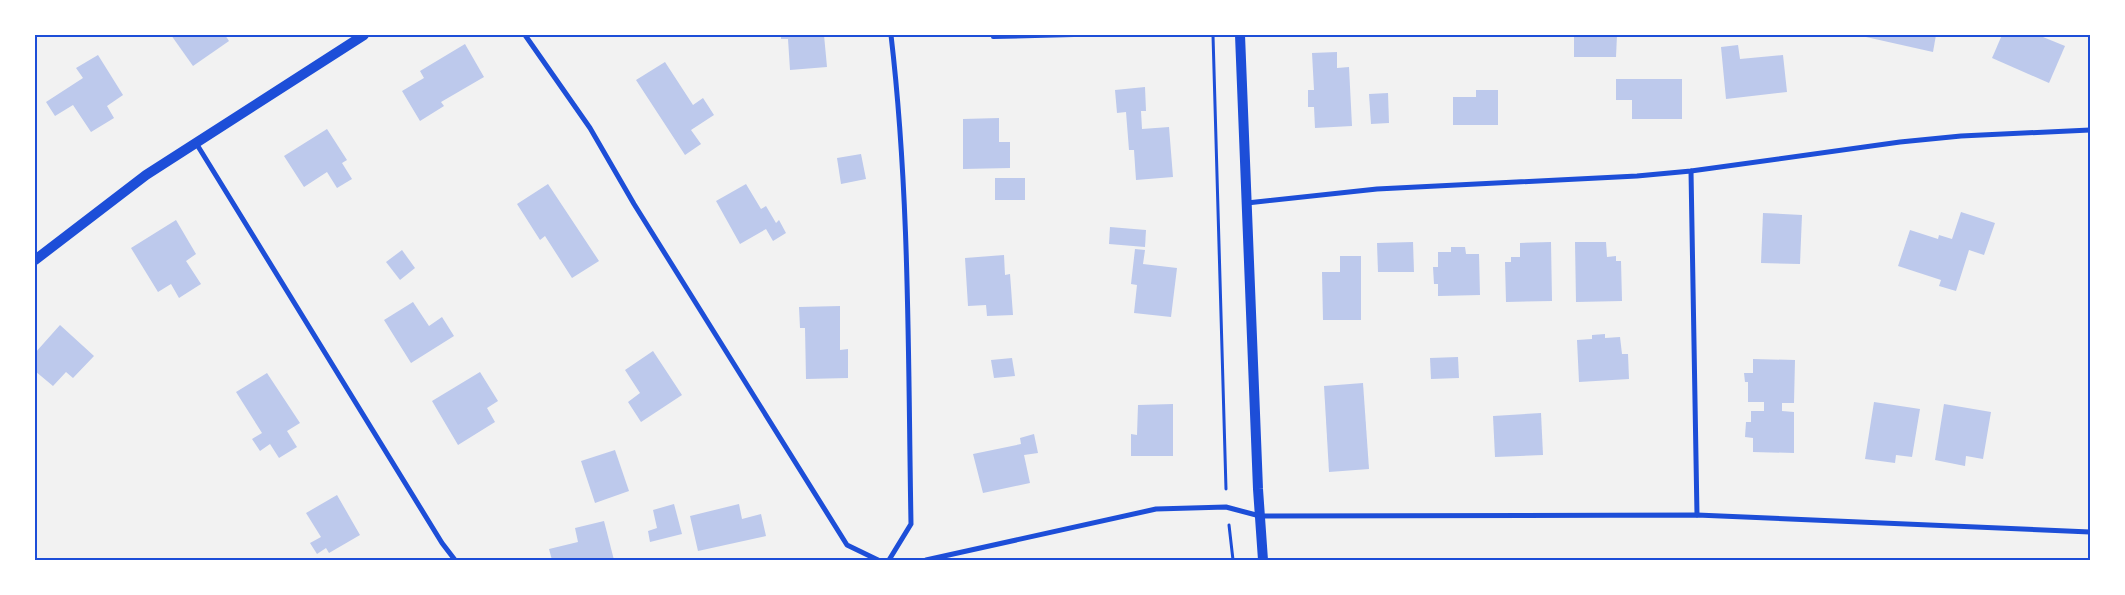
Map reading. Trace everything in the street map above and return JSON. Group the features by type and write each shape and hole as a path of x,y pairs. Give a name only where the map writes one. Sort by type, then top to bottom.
{"main road":[{"path":"35,260 122,192 196,142 364,35"},
{"path":"1240,35 1263,560"}],"street":[{"path":"525,35 590,128 634,204 847,545 878,560"},
{"path":"889,560 911,524 905,231 896,81 891,35"},
{"path":"1246,203 1378,190 1637,176 1691,171 1952,137 2090,130"},
{"path":"196,142 442,543 455,560"},
{"path":"1691,171 1697,515"},
{"path":"926,560 1156,509 1226,507 1260,516 1697,515 2090,532"}],"lane":[{"path":"993,35 993,38 1074,35"}],"path":[{"path":"1213,35 1225,410 1226,507 1233,560"}],"building":[{"path":"171,35 225,35 229,41 193,66"},
{"path":"781,35 824,35 827,67 790,70 788,39 781,39"},
{"path":"1574,35 1617,35 1616,57 1574,57"},
{"path":"1866,35 1936,35 1933,52 1866,37"},
{"path":"2002,35 2038,35 2065,46 2049,83 1992,58"},
{"path":"465,44 484,77 441,102 444,106 420,121 402,91 424,78 420,71"},
{"path":"1738,45 1740,59 1783,55 1787,92 1726,99 1721,47"},
{"path":"1337,52 1337,68 1349,67 1352,126 1315,128 1314,107 1308,107 1308,90 1314,90 1312,53"},
{"path":"98,55 123,95 107,106 114,118 91,132 73,105 55,116 46,102 83,78 76,68"},
{"path":"665,62 693,105 703,98 714,115 691,130 701,144 685,155 636,80"},
{"path":"1616,79 1682,79 1682,119 1632,119 1632,100 1616,100"},
{"path":"1145,87 1146,111 1141,111 1142,129 1169,127 1173,177 1136,180 1134,150 1129,150 1126,112 1117,113 1115,90"},
{"path":"1476,90 1498,90 1498,125 1453,125 1453,97 1476,97"},
{"path":"1388,93 1389,123 1371,124 1369,94"},
{"path":"999,118 999,142 1010,142 1010,168 963,169 963,119"},
{"path":"327,129 347,160 342,163 352,179 337,188 327,172 304,187 284,156"},
{"path":"861,154 866,179 841,184 837,158"},
{"path":"995,178 1025,178 1025,200 995,200"},
{"path":"548,184 599,261 572,278 545,236 540,240 517,204"},
{"path":"746,184 761,209 766,206 776,223 779,220 786,233 773,241 766,229 740,244 716,201"},
{"path":"1961,212 1995,223 1984,255 1969,250 1956,291 1939,286 1941,280 1898,266 1910,230 1938,239 1939,235 1952,239"},
{"path":"1763,213 1802,215 1800,264 1761,263"},
{"path":"176,220 196,254 186,261 201,284 179,298 171,284 158,292 131,248"},
{"path":"1110,227 1146,230 1145,247 1109,244"},
{"path":"1413,242 1414,272 1378,272 1377,243"},
{"path":"1551,242 1552,301 1506,302 1505,262 1511,262 1511,257 1520,257 1520,243"},
{"path":"1575,242 1606,242 1607,257 1616,256 1616,261 1621,261 1622,301 1576,302"},
{"path":"1451,247 1465,247 1466,254 1479,254 1480,295 1438,296 1438,284 1434,284 1433,267 1438,267 1438,252 1451,252"},
{"path":"1135,249 1145,250 1143,264 1177,268 1171,317 1134,313 1137,285 1131,284"},
{"path":"402,250 415,268 400,280 386,262"},
{"path":"1004,255 1005,275 1010,274 1013,315 987,316 986,305 968,306 965,258"},
{"path":"1340,256 1361,256 1361,320 1323,320 1322,272 1340,272"},
{"path":"413,302 429,326 442,317 454,336 411,363 384,320"},
{"path":"840,306 840,350 848,349 848,378 806,379 805,328 800,328 799,307"},
{"path":"60,325 94,356 73,378 66,372 53,386 35,371 35,353"},
{"path":"1605,334 1605,338 1620,337 1622,354 1628,354 1629,379 1579,382 1577,340 1592,339 1592,335"},
{"path":"653,351 682,395 641,422 628,402 640,393 625,370"},
{"path":"1458,357 1459,378 1431,379 1430,358"},
{"path":"1012,358 1015,376 994,378 991,360"},
{"path":"1753,359 1795,360 1794,403 1782,403 1782,411 1794,412 1794,453 1753,452 1753,438 1745,437 1746,422 1751,422 1751,411 1764,411 1764,402 1748,402 1748,382 1745,382 1744,373 1753,373"},
{"path":"480,372 498,401 487,408 495,422 458,445 432,401"},
{"path":"267,373 300,423 287,431 297,447 279,458 270,444 260,451 252,439 262,433 236,392"},
{"path":"1363,383 1369,469 1329,472 1324,386"},
{"path":"1874,402 1920,409 1912,457 1896,455 1895,463 1865,459"},
{"path":"1173,404 1173,456 1131,456 1131,434 1137,435 1138,405"},
{"path":"1944,404 1991,412 1983,459 1966,456 1965,466 1935,460"},
{"path":"1541,413 1543,455 1495,457 1493,416"},
{"path":"1034,434 1038,453 1024,455 1030,483 983,493 973,454 1021,444 1020,438"},
{"path":"615,450 629,491 595,503 581,461"},
{"path":"337,495 360,535 329,553 326,548 317,554 310,543 321,537 306,513"},
{"path":"674,504 682,534 650,542 648,531 657,528 653,510"},
{"path":"739,504 742,519 761,514 766,536 698,551 690,516"},
{"path":"604,521 614,560 552,560 549,549 578,542 575,528"}]}
